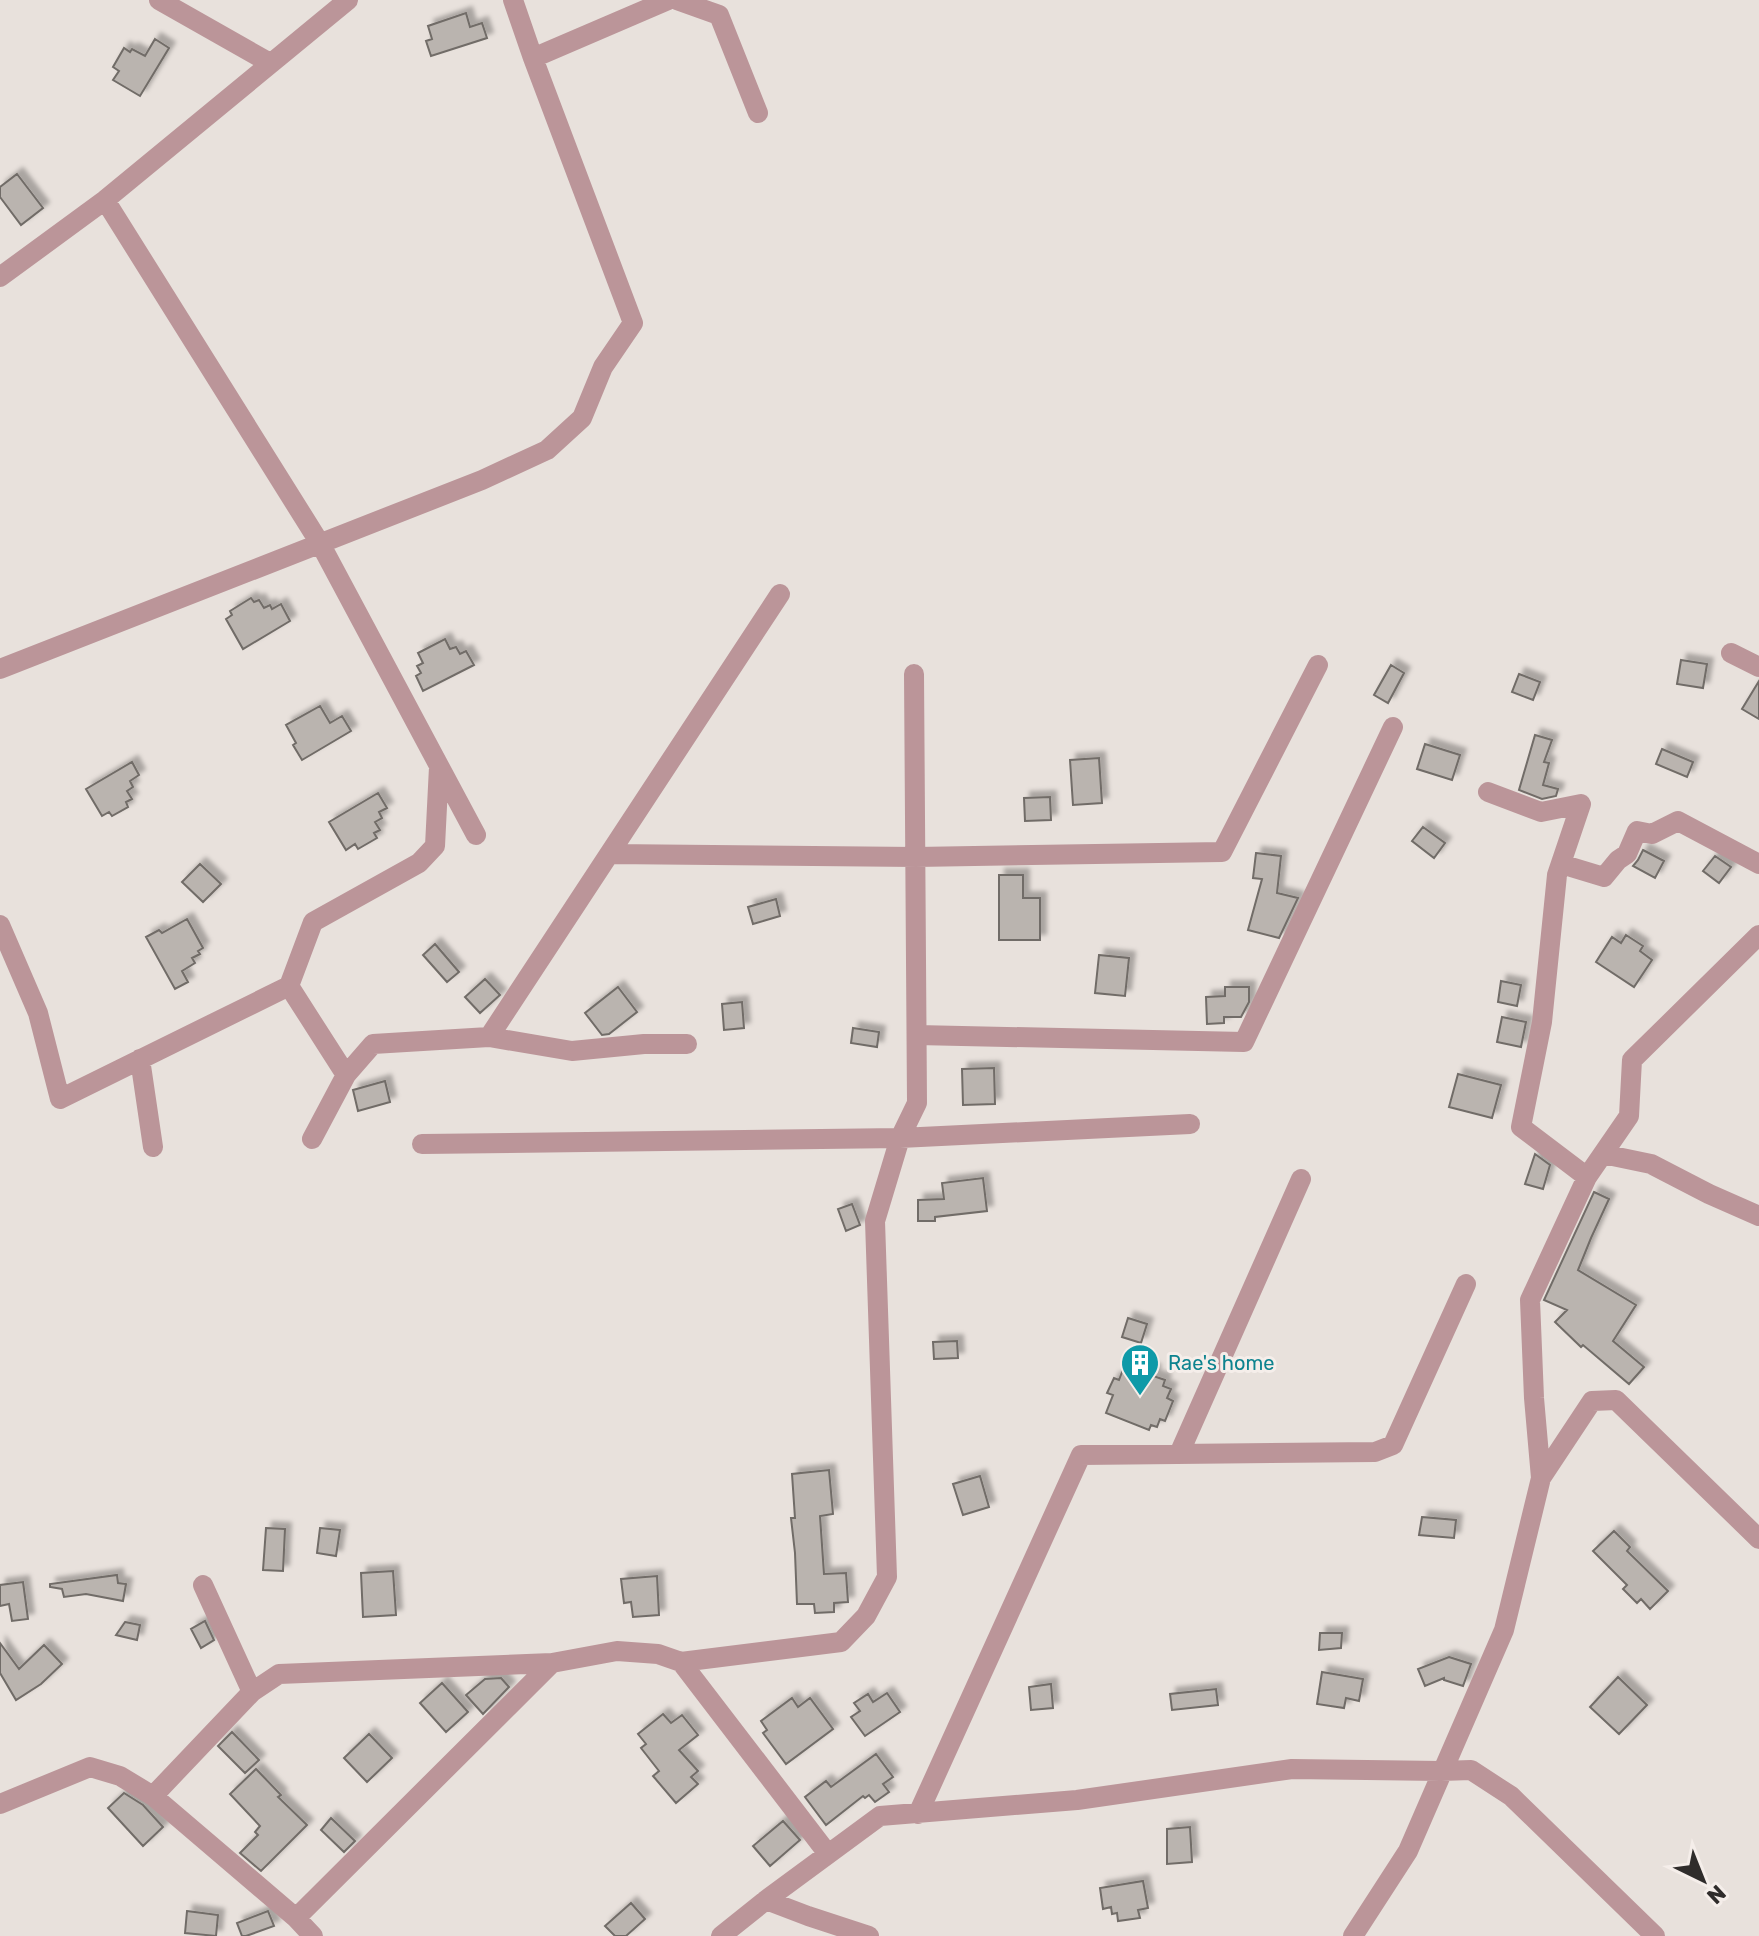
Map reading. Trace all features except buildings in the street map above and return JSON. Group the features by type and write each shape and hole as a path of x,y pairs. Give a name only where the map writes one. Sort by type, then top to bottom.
{"street":[{"path":"159,0 270,63"},
{"path":"3,271 105,200 348,0"},
{"path":"0,669 482,480 547,450 582,418 603,367 633,323 513,0"},
{"path":"533,58 668,0"},
{"path":"677,0 719,15 758,113"},
{"path":"105,200 321,545 476,835"},
{"path":"489,1037 780,594"},
{"path":"1731,653 1759,667"},
{"path":"610,854 916,857 1222,852 1318,665"},
{"path":"153,1796 252,1692 279,1674 552,1663 617,1651 658,1654 681,1662 841,1642 866,1616 887,1577 875,1221 900,1138 917,1103 914,674"},
{"path":"917,1035 1244,1042 1393,727"},
{"path":"0,925 38,1013 60,1099 289,986 313,922 419,863 435,846 439,767"},
{"path":"1488,792 1541,812 1581,804 1557,875 1545,1001 1521,1127 1587,1177"},
{"path":"1561,864 1604,877 1627,854 1637,831 1652,834 1678,821 1759,864"},
{"path":"1353,1936 1408,1851 1504,1630 1541,1478 1530,1300 1587,1177 1629,1116 1632,1060 1759,935"},
{"path":"289,986 346,1075"},
{"path":"312,1139 346,1075 373,1044 489,1037 572,1051 644,1044 687,1044"},
{"path":"140,1059 153,1147"},
{"path":"422,1144 900,1138 1190,1124"},
{"path":"1603,1154 1651,1164 1759,1216"},
{"path":"1179,1454 1301,1179"},
{"path":"918,1814 1081,1455 1375,1452 1393,1445 1466,1284"},
{"path":"1541,1478 1592,1401 1616,1400 1759,1539"},
{"path":"203,1585 252,1692"},
{"path":"681,1662 828,1854"},
{"path":"296,1918 552,1663"},
{"path":"0,1804 90,1767 120,1776 153,1796 313,1936"},
{"path":"721,1936 880,1816 1077,1800 1292,1769 1471,1770 1511,1796 1655,1936"},
{"path":"766,1900 869,1936"}],"place":[{"name":"Rae's home","path":"1140,1397"}]}
